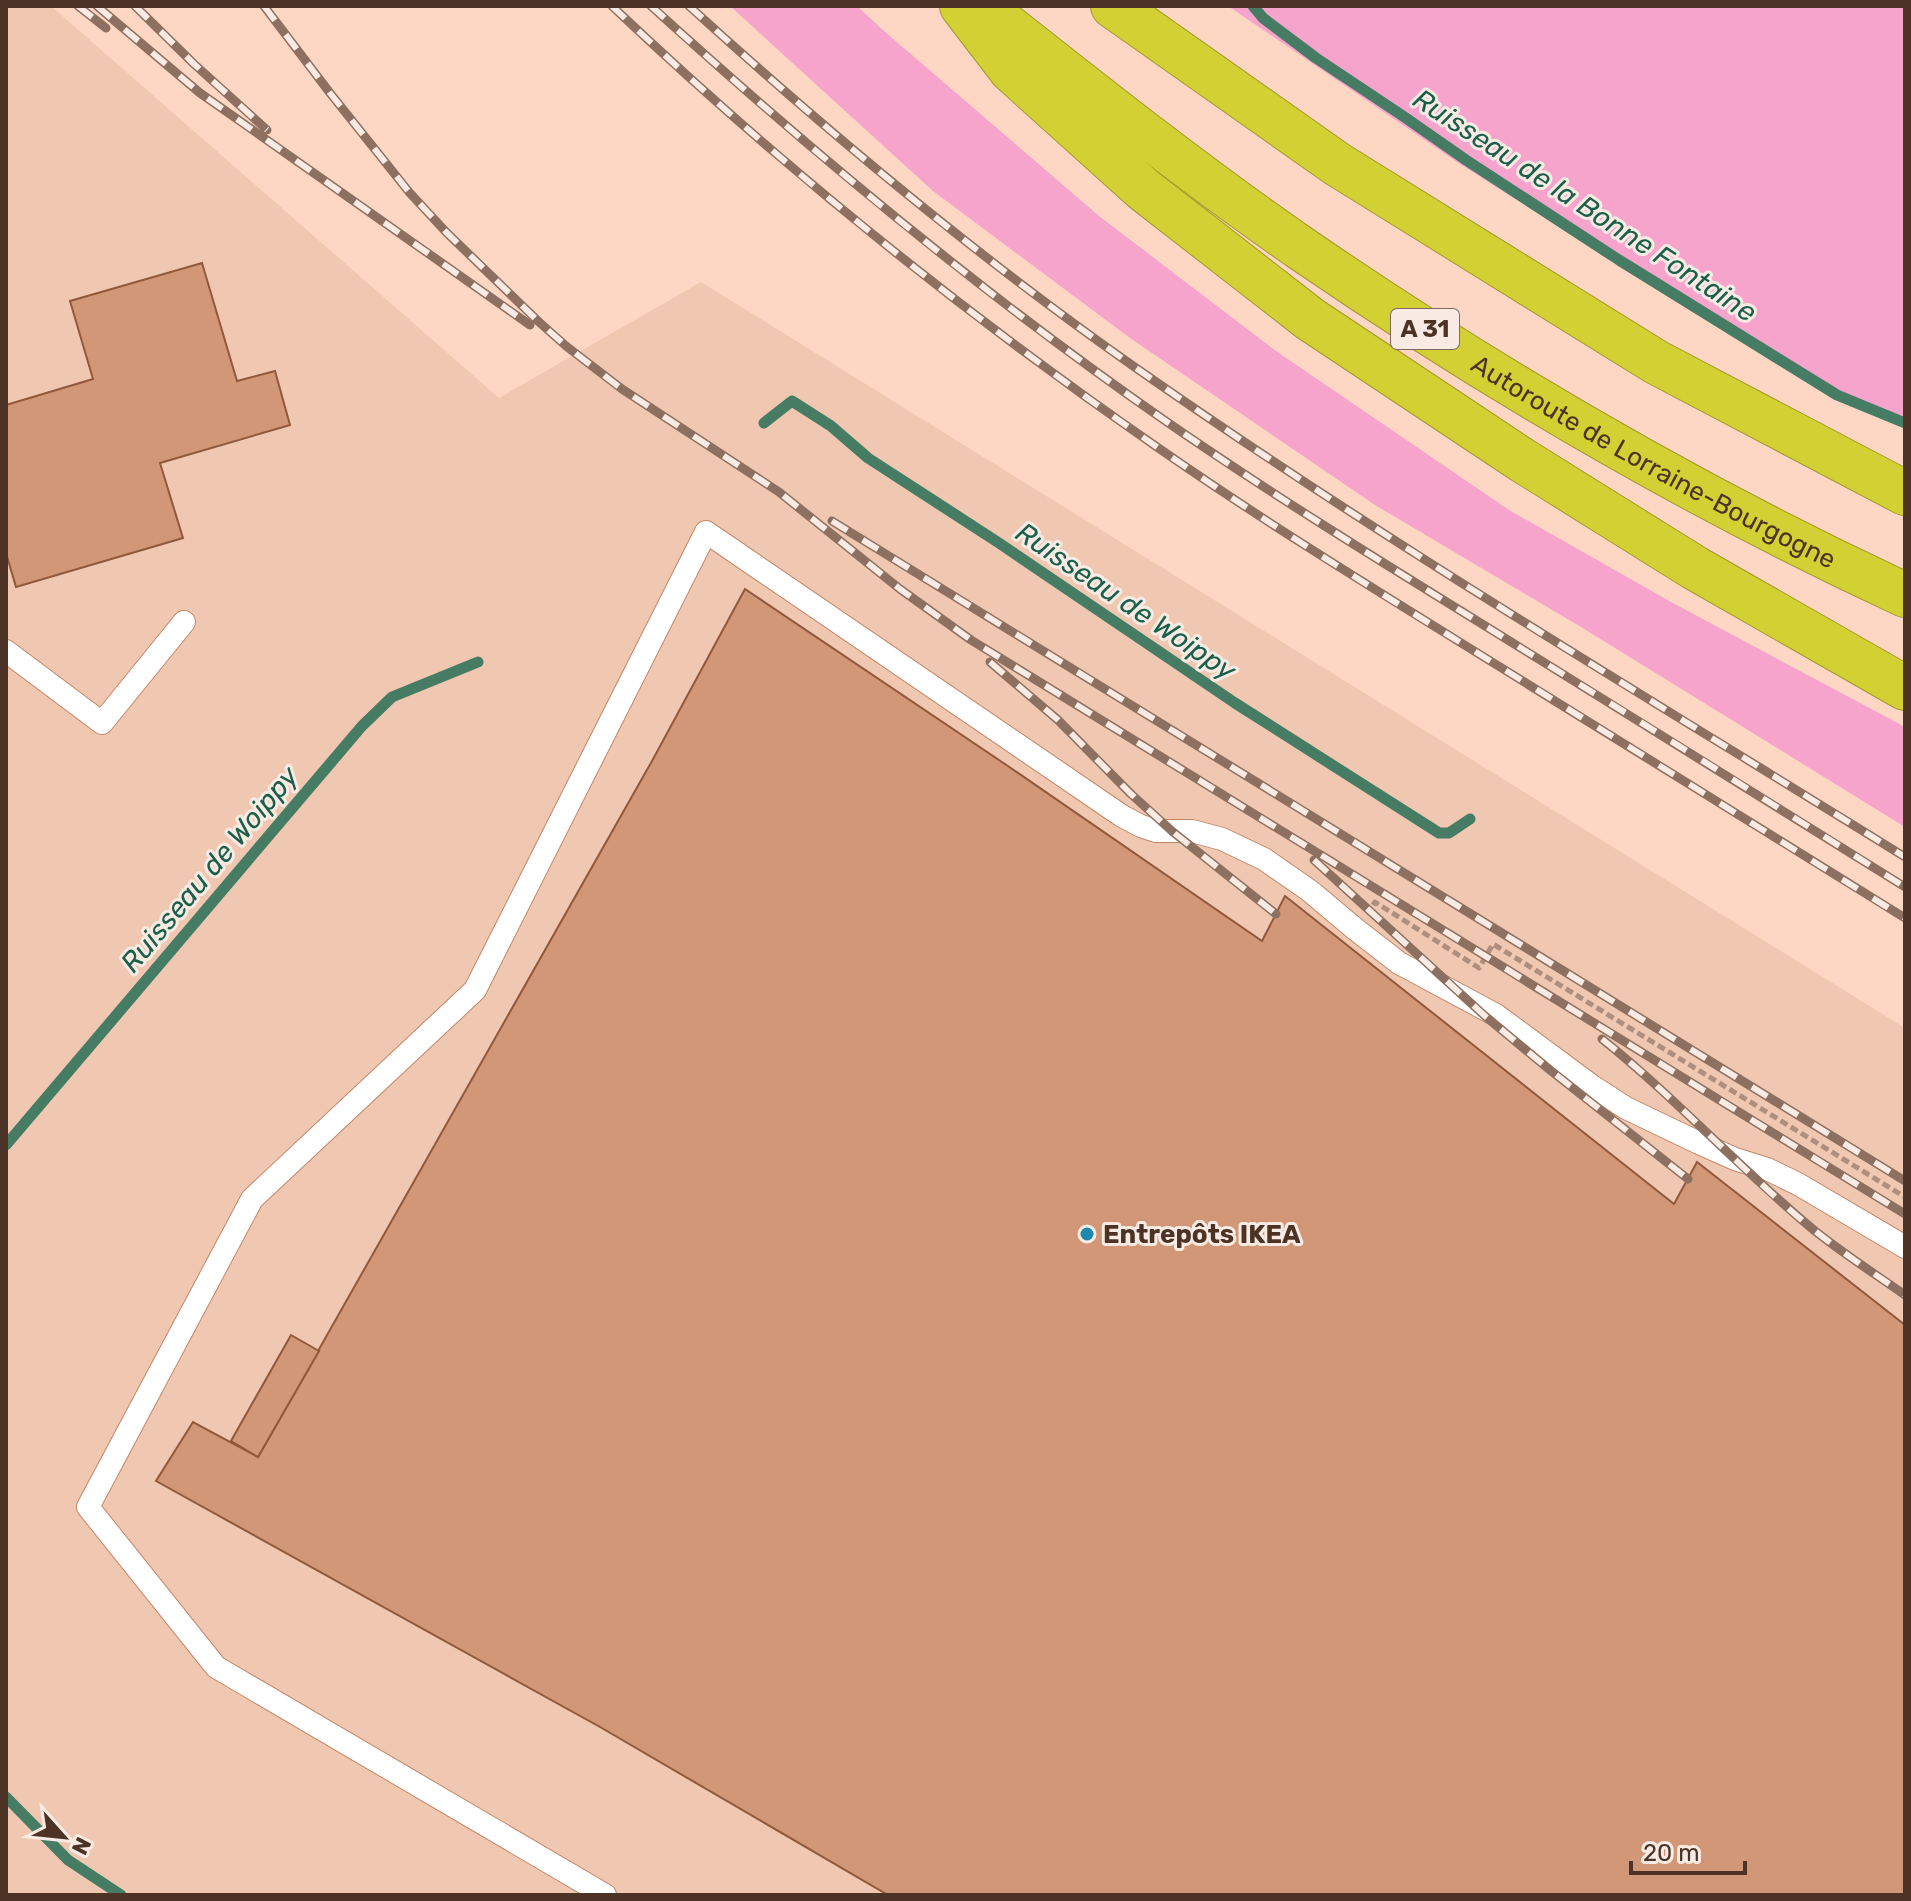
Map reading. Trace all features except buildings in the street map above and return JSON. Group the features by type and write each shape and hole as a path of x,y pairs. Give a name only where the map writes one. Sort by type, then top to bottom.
{"highway":[{"path":"962,6 1011,70 1143,189 1310,319 1522,460 1695,568 1905,688"},
{"name":"Autoroute de Lorraine-Bourgogne","path":"981,6 1158,145 1289,240 1496,376 1636,457 1841,565 1905,595"},
{"path":"1113,6 1337,164 1656,362 1905,493"}],"lane":[{"path":"605,1895 216,1667 88,1507 252,1199 475,990 706,532 1122,816 1156,831 1192,831 1222,839 1264,859 1310,891 1399,963 1496,1015 1626,1108 1735,1159 1767,1169 1798,1184 1905,1247"},
{"path":"6,651 102,723 184,622"}],"path":[{"path":"1354,928 1375,902 1479,968 1493,944 1905,1197"}],"shaded area":[{"path":"6,6 51,6 499,398 701,282 1905,1028 1905,1895 6,1895"},
{"path":"730,6 857,6 1099,216 1276,351 1509,510 1671,602 1905,727 1905,827 1581,627 1375,505 1130,338 933,191"},
{"path":"1228,6 1905,6 1905,427 1776,364 1460,164"}],"waterway":[{"name":"Ruisseau de la Bonne Fontaine","path":"1253,6 1263,18 1316,58 1619,260 1837,395 1905,423"},
{"name":"Ruisseau de Woippy","path":"764,423 792,401 831,426 868,458 1235,703 1439,833 1449,833 1470,819"},
{"name":"Ruisseau de Woippy","path":"6,1145 362,726 392,697 478,662"},
{"name":"Ruisseau de Woippy","path":"6,1797 68,1860 121,1895"}],"railway":[{"path":"78,6 106,28"},
{"path":"97,6 200,93 530,325"},
{"path":"135,6 267,130"},
{"path":"264,6 409,192 446,232 539,322 622,389 779,492 900,589 971,640 1905,1214"},
{"path":"612,6 742,124 876,237 1015,345 1157,447 1323,557 1905,918"},
{"path":"651,6 902,223 1033,325 1167,422 1354,545 1905,887"},
{"path":"689,6 907,194 1020,283 1136,368 1421,557 1905,857"},
{"path":"832,521 1905,1181"},
{"path":"990,662 1058,720 1173,832 1276,914"},
{"path":"1314,860 1485,1016 1688,1179"},
{"path":"1602,1039 1815,1231 1905,1295"}],"place":[{"name":"Entrepôts IKEA","path":"1087,1234"}]}
